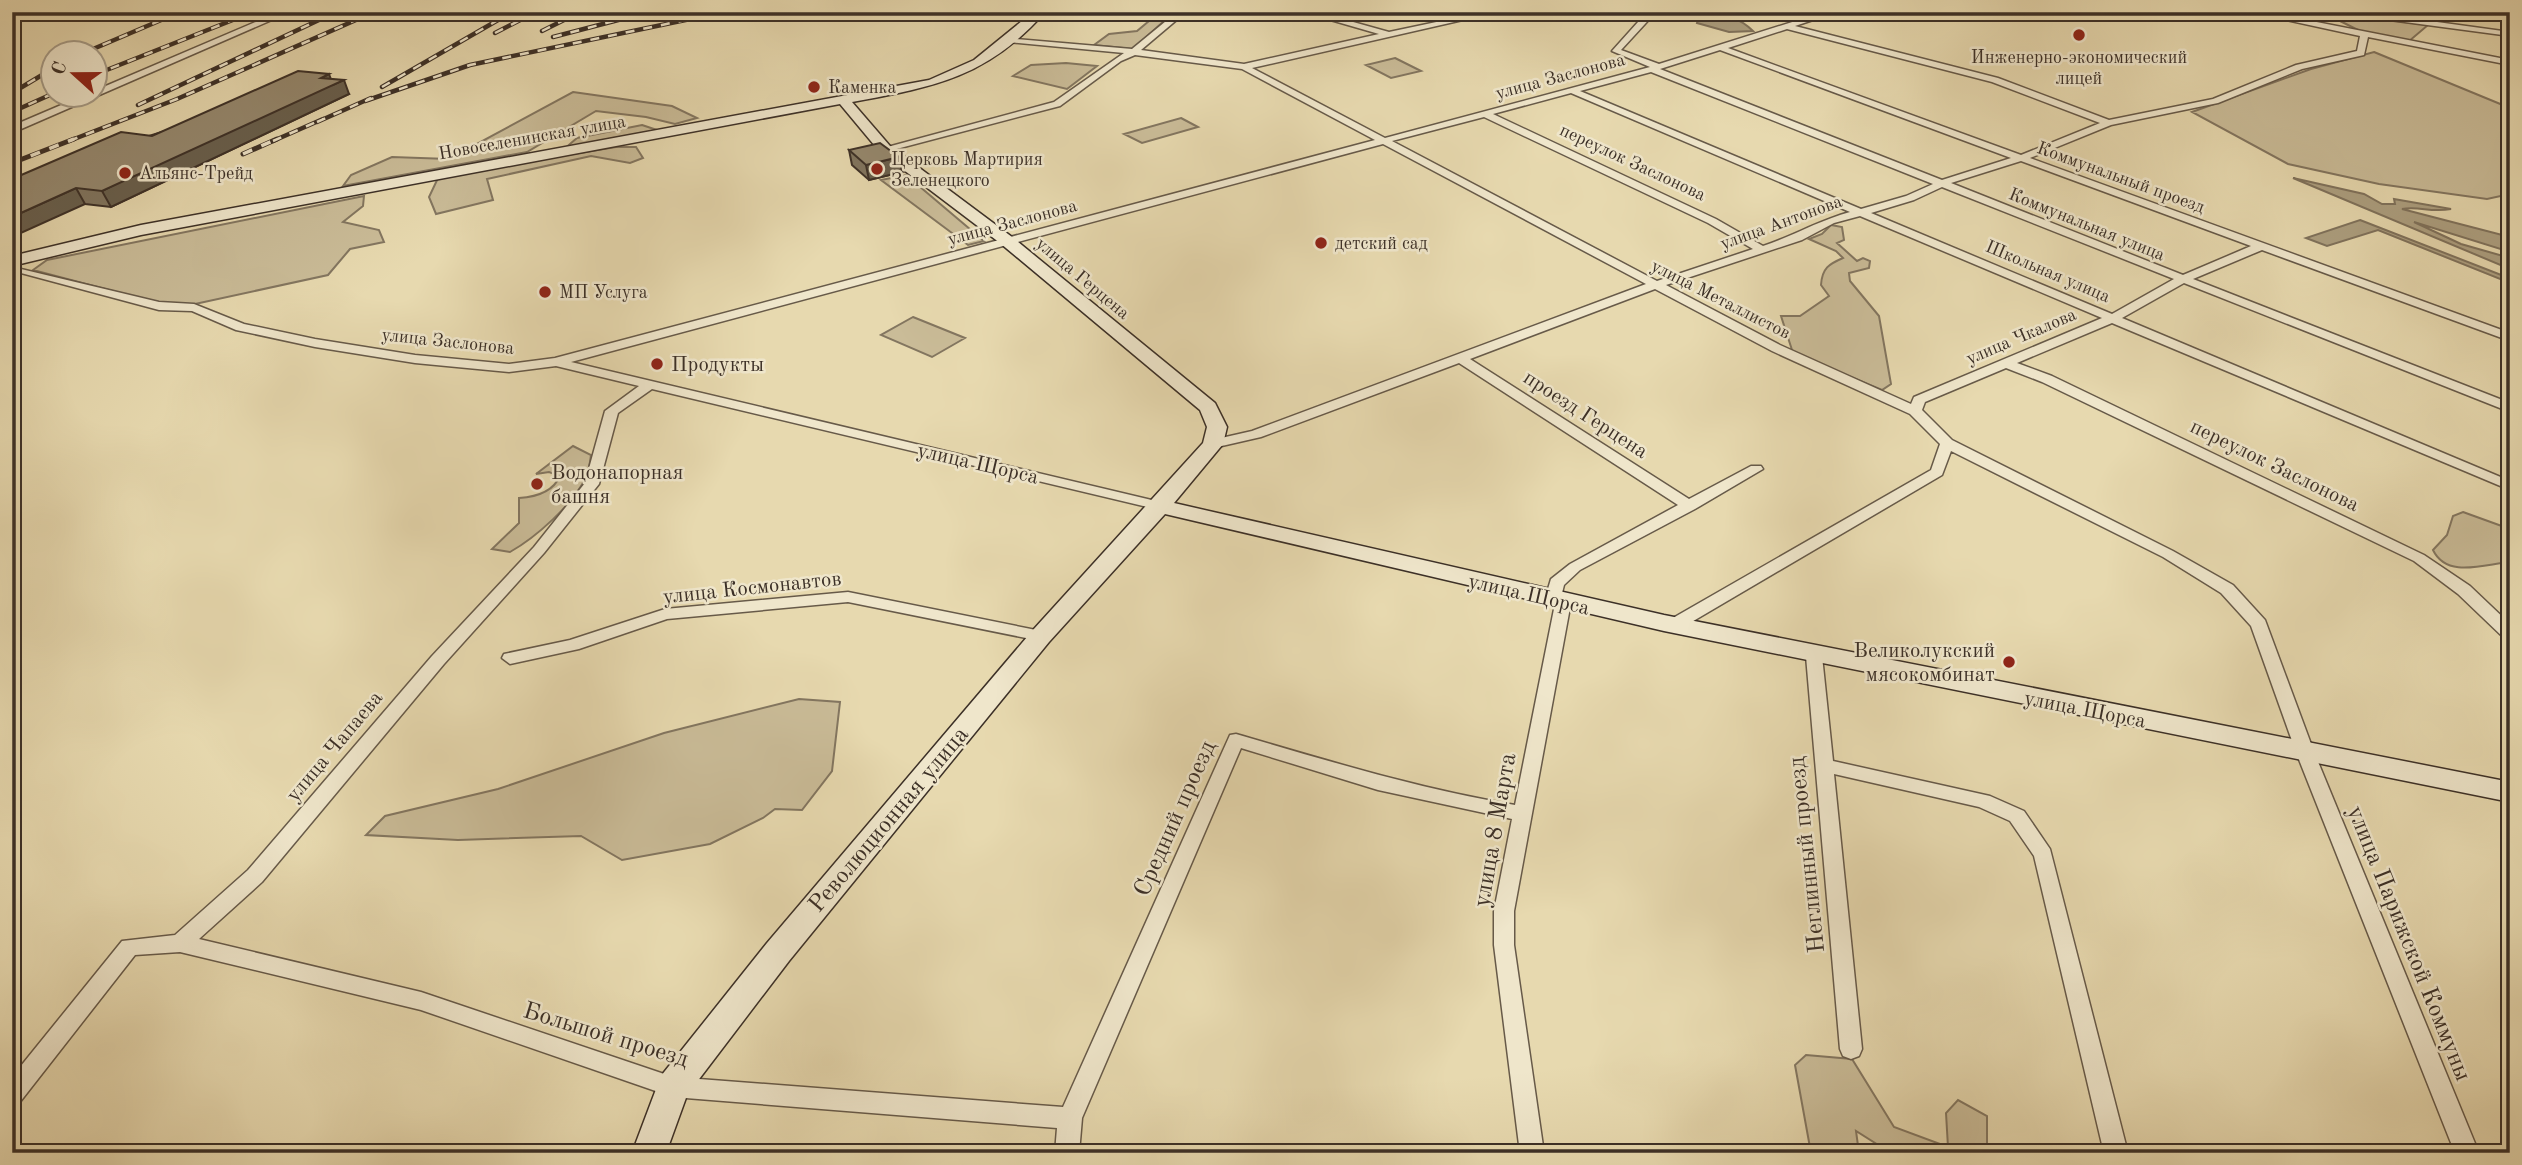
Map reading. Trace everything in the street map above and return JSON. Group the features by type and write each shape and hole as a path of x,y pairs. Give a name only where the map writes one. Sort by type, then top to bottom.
{"main road":[{"name":"Новоселенинская улица","path":"12,261 141,230 932,83 965,72 987,59 1040,12"},
{"name":"улица Герцена","path":"843,100 885,149 1006,240 1208,407 1217,427 1213,444"},
{"path":"1160,506 1213,444"},
{"name":"улица Щорса","path":"1160,506 1327,549 1672,626 2510,792"},
{"name":"Революционная улица","path":"649,1153 673,1087 881,825 1041,636 1160,506"}],"street":[{"path":"12,130 286,12"},
{"path":"885,149 1057,104 1118,58 1134,52 1182,12"},
{"path":"1282,12 1328,17 1391,35"},
{"name":"Коммунальная улица","path":"1652,12 1616,51 1941,185 2510,408"},
{"name":"улица Заслонова","path":"25,271 159,306 194,307 240,327 415,359 509,369 556,362 1573,91 1656,68 1833,12"},
{"path":"2253,12 2510,64"},
{"path":"2276,17 2304,15 2298,12"},
{"path":"1244,66 1391,35 1472,13"},
{"path":"2321,13 2364,34"},
{"path":"2321,13 2352,13 2510,34"},
{"path":"1788,27 1995,80 2109,122"},
{"name":"улица Антонова","path":"1213,444 1256,434 1655,285 1798,238 1830,221 1910,198 2021,158 2109,122 2215,102 2299,67 2340,60 2361,53 2364,34"},
{"name":"улица Металлистов","path":"1008,40 1244,66 1776,348 1915,411 1947,443 2168,554 2227,589 2259,624 2305,752"},
{"name":"Коммунальный проезд","path":"1721,48 2510,337"},
{"name":"Школьная улица","path":"1573,91 2510,486"},
{"name":"переулок Заслонова","path":"1485,114 1712,221 1762,250"},
{"name":"улица Чкалова","path":"1915,411 1919,400 2113,317 2181,280 2261,246"},
{"name":"проезд Герцена","path":"1460,358 1690,506"},
{"name":"улица Щорса","path":"556,362 1160,506"},
{"name":"переулок Заслонова","path":"2004,363 2047,379 2419,558 2464,590 2510,634"},
{"name":"улица Чапаева","path":"180,943 255,876 438,660 539,550 592,484 611,411 652,383"},
{"path":"1672,626 1937,472 1947,443"},
{"path":"1558,600 1557,583 1575,566 1756,469"},
{"name":"улица Космонавтов","path":"510,658 573,645 665,614 848,597 1041,636"},
{"name":"улица 8 Марта","path":"1532,1153 1504,945 1504,911 1524,814 1558,600"},
{"name":"Неглинный проезд","path":"1814,656 1851,1049"},
{"name":"Средний проезд","path":"1067,1153 1070,1118 1236,740 1323,769 1441,800 1524,814"},
{"name":"улица Парижской Коммуны","path":"2305,752 2467,1153"},
{"path":"1824,765 1983,801 2017,816 2043,854 2116,1153"},
{"path":"12,1095 129,947 180,943"},
{"name":"Большой проезд","path":"180,943 421,1002 673,1087 1070,1118"}],"shaded area":[{"path":"1115,12 1174,12 1133,49 1094,45 1109,34 1137,31 1149,21"},
{"path":"1700,12 1728,16 1753,31 1729,32 1697,23"},
{"path":"2365,17 2428,25 2408,42 2366,34 2334,18"},
{"path":"2374,52 2510,108 2510,150 2507,150 2510,194 2487,199 2379,184 2288,164 2192,112 2311,69"},
{"path":"1395,58 1421,71 1391,78 1366,65"},
{"path":"1066,63 1097,66 1067,89 1013,76 1031,65"},
{"path":"573,92 672,106 697,118 675,124 646,117 596,111 527,152 343,186 351,175 392,157 449,159"},
{"path":"1181,118 1198,127 1142,143 1124,134"},
{"path":"642,125 663,132 563,150 577,138"},
{"path":"616,147 636,147 643,158 630,163 591,156 487,179 493,200 436,214 429,197 439,176"},
{"path":"906,175 984,241 968,245 881,180"},
{"path":"2293,178 2364,194 2382,204 2395,204 2394,199 2451,209 2402,209 2510,237 2510,252 2414,222 2461,244 2510,258 2510,269"},
{"path":"364,196 363,206 343,222 379,230 384,242 350,249 328,275 195,304 162,304 33,270 47,260"},
{"path":"2360,220 2509,278 2510,283 2378,230 2327,246 2306,238"},
{"path":"1831,225 1842,227 1844,240 1837,243 1857,261 1863,258 1870,261 1869,268 1849,273 1850,281 1879,316 1891,384 1882,390 1793,353 1781,316 1800,316 1829,296 1821,285 1823,274 1830,265 1843,258 1836,251 1809,239 1822,234"},
{"path":"913,317 965,338 932,357 881,335"},
{"path":"573,446 591,455 587,475 573,498 542,529 520,546 510,552 492,549 519,523 519,498 543,493 553,486 560,476 549,472 536,474"},
{"path":"2463,512 2510,529 2510,562 2467,568 2447,564 2439,559 2433,550 2447,535 2453,516"},
{"path":"799,699 840,702 832,771 802,810 775,809 763,818 710,844 622,860 581,836 458,840 366,835 385,816 498,789 664,733"},
{"path":"1806,1055 1852,1059 1894,1127 1948,1147 1946,1113 1958,1100 1987,1116 1987,1153 1891,1153 1856,1131 1859,1153 1811,1153 1795,1065"}],"building":[{"path":"298,71 329,74 321,78 344,80 102,191 76,188 12,217 12,179 121,132 152,136"},
{"path":"880,143 899,157 866,165 849,150"}],"railway":[{"path":"108,43 180,12"},
{"path":"108,69 253,12"},
{"path":"138,105 336,12"},
{"path":"69,141 177,99 374,12"},
{"path":"382,87 512,12"},
{"path":"495,33 536,12"},
{"path":"542,31 580,12"},
{"path":"553,37 649,12"},
{"path":"365,101 470,65 724,12"},
{"path":"12,93 38,77"},
{"path":"317,122 371,98"},
{"path":"12,112 38,100"},
{"path":"273,141 323,119"},
{"path":"12,163 74,139"},
{"path":"243,154 277,139"}],"place":[{"name":"Инженерно-экономический лицей","path":"2079,35"},
{"name":"Каменка","path":"814,87"},
{"name":"Церковь Мартирия Зеленецкого","path":"877,169"},
{"name":"Альянс-Трейд","path":"125,173"},
{"name":"детский сад","path":"1321,243"},
{"name":"МП Услуга","path":"545,292"},
{"name":"Продукты","path":"657,364"},
{"name":"Водонапорная башня","path":"537,484"},
{"name":"Великолукский мясокомбинат","path":"2009,662"}]}
